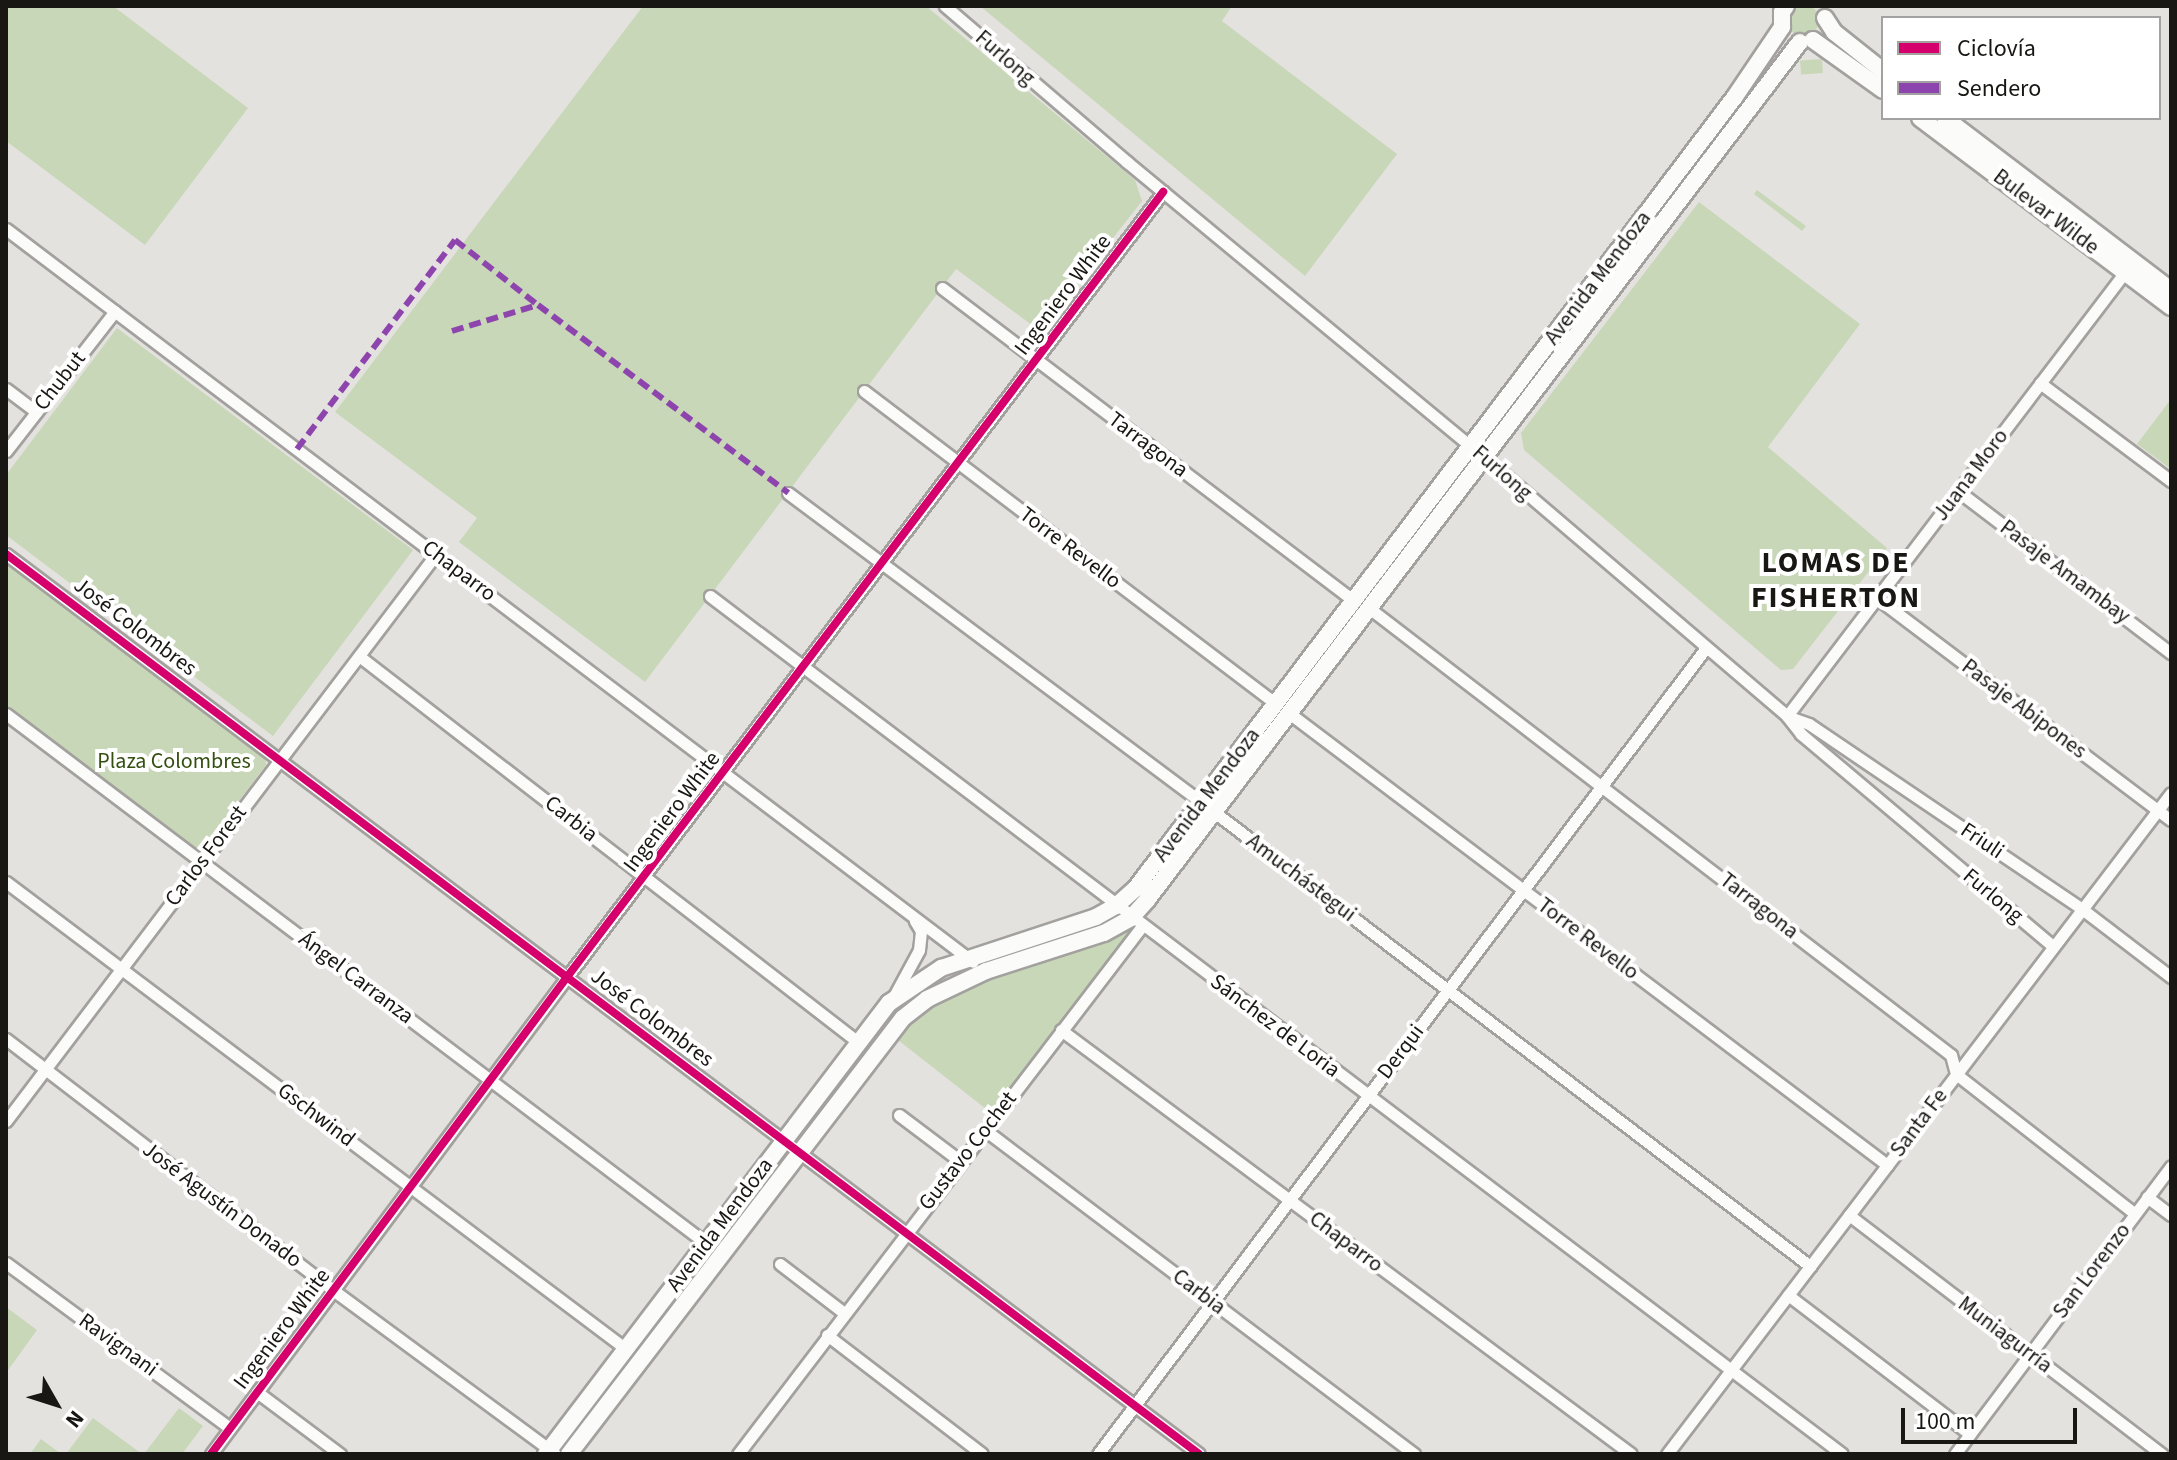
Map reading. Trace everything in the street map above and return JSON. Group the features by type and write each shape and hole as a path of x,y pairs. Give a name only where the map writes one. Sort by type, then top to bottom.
{"main road":[{"path":"1770,6 1783,18 1793,39 1806,41 1881,89"},
{"path":"1824,11 1842,40 1881,69"},
{"name":"Avenida Mendoza","path":"550,1453 889,1003 941,968 1058,932 1116,906 1208,807 1477,452 1806,41 1820,34 1824,11"},
{"name":"Avenida Mendoza","path":"1477,452 1734,98 1783,18"},
{"name":"Bulevar Wilde","path":"1923,120 2171,307"},
{"name":"Bulevar Wilde","path":"1948,120 2171,290"},
{"name":"Avenida Mendoza","path":"569,1454 903,1018 927,999 986,971 1071,947 1136,922 1208,807"}],"street":[{"name":"Furlong","path":"945,6 1163,192 1477,452 1787,716 1801,734 2053,946"},
{"name":"Ingeniero White","path":"211,1454 567,977 725,773 1163,192"},
{"name":"Chaparro","path":"6,229 986,971"},
{"name":"Juana Moro","path":"1787,716 2125,272"},
{"name":"Tarragona","path":"942,288 1603,785 1951,1055 1956,1074 2135,1214"},
{"name":"Chubut","path":"6,451 115,311"},
{"path":"2040,383 2171,481"},
{"path":"6,389 36,412"},
{"name":"Torre Revello","path":"864,391 1887,1165"},
{"name":"Pasaje Amambay","path":"1958,491 2171,653"},
{"name":"Amuchástegui","path":"788,493 1208,807 1810,1266"},
{"name":"José Colombres","path":"6,554 1199,1454"},
{"name":"Carlos Forest","path":"6,1121 436,554"},
{"name":"Sánchez de Loria","path":"710,596 1136,922 1842,1454"},
{"name":"Pasaje Abipones","path":"1877,598 2171,820"},
{"name":"Derqui","path":"1098,1454 1705,649"},
{"name":"Carbia","path":"359,656 858,1042"},
{"name":"Ángel Carranza","path":"6,714 707,1244"},
{"name":"Friuli","path":"1787,716 1809,724 2082,909 2171,977"},
{"name":"Santa Fe","path":"1667,1454 2171,793"},
{"name":"Gschwind","path":"6,882 626,1349"},
{"path":"889,1003 919,950 921,931 910,914"},
{"name":"Gustavo Cochet","path":"738,1454 1061,1030 1136,922"},
{"name":"Chaparro","path":"1061,1030 1631,1454"},
{"name":"José Agustín Donado","path":"6,1039 550,1453"},
{"path":"899,1115 960,1161"},
{"name":"Carbia","path":"985,1130 1414,1454"},
{"name":"San Lorenzo","path":"1955,1454 2171,1166"},
{"path":"2147,1197 2171,1215"},
{"name":"Muniagurría","path":"1849,1215 2162,1454"},
{"name":"Ravignani","path":"6,1263 230,1428"},
{"path":"780,1264 844,1313"},
{"path":"1788,1295 1970,1434"},
{"path":"827,1335 982,1454"},
{"path":"257,1392 340,1454"}],"green space":[{"path":"1803,4 1814,9 1819,20 1814,31 1803,36 1792,31 1787,20 1792,9"},
{"path":"6,6 113,6 248,108 145,245 6,141"},
{"path":"643,6 926,6 1135,180 1142,201 1040,331 956,269 645,682 459,542 477,518 335,412"},
{"path":"980,6 1232,6 1222,21 1397,154 1305,276"},
{"path":"1822,59 1823,73 1801,75 1800,61"},
{"path":"1757,190 1806,226 1802,231 1754,194"},
{"path":"1699,202 1860,324 1768,447 1887,548 1793,669 1781,670 1524,450 1521,433"},
{"path":"117,328 413,550 273,736 6,535 6,475"},
{"path":"2171,399 2171,469 2137,444"},
{"name":"Plaza Colombres","path":"6,561 265,755 266,765 202,849 189,848 6,708"},
{"path":"1131,918 1142,926 995,1116 889,1033 927,999"},
{"path":"6,1307 37,1330 6,1373"},
{"path":"179,1408 203,1426 182,1454 144,1454"},
{"path":"93,1418 142,1454 66,1454"},
{"path":"41,1439 61,1454 30,1454"}],"marked path":[{"path":"297,449 455,240 538,305"},
{"path":"452,331 538,305 788,493"}],"cycle path":[{"path":"211,1454 567,977 1163,192"},
{"path":"6,554 1199,1454"}],"district":[{"name":"LOMAS DE FISHERTON","path":"1836,580"}]}
